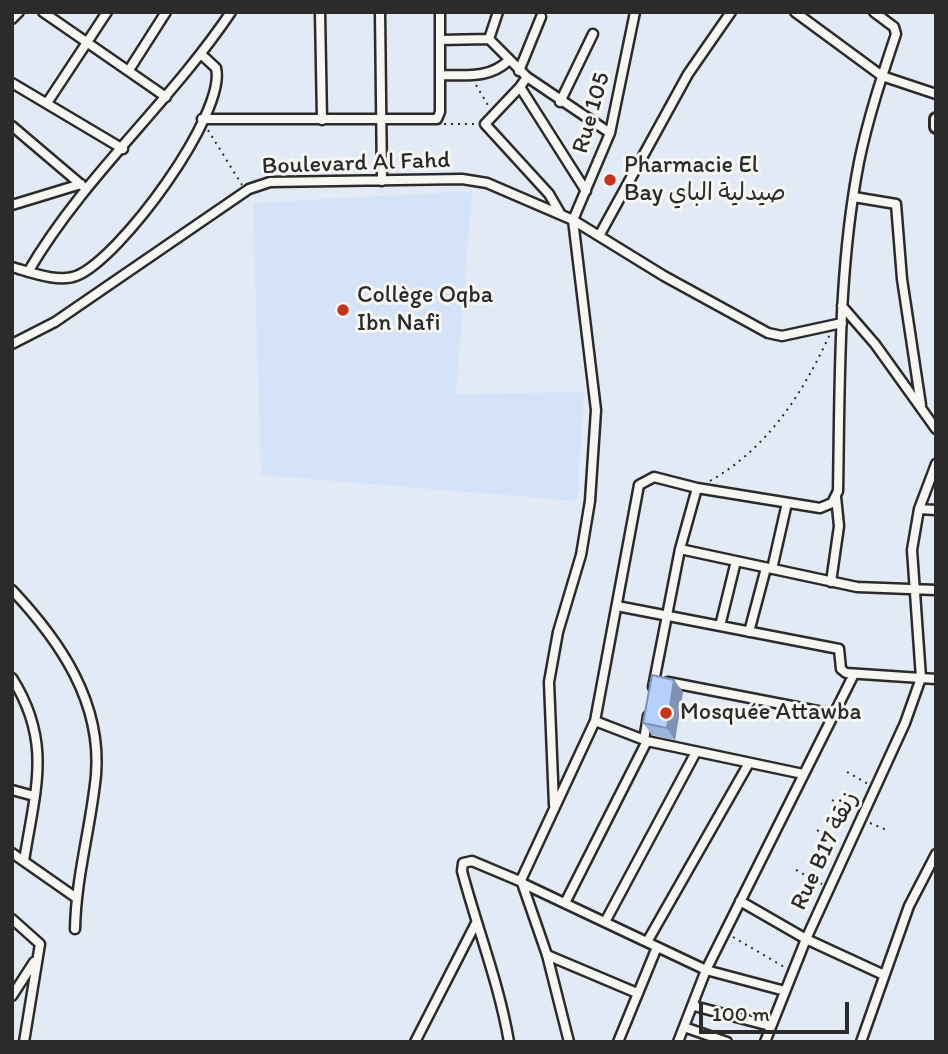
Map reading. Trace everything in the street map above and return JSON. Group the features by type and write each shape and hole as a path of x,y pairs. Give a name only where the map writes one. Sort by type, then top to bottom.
{"street":[{"path":"12,19 19,12"},
{"path":"43,12 166,97"},
{"path":"47,103 107,12"},
{"path":"129,71 166,12"},
{"path":"29,272 83,186 123,149 202,55 231,12"},
{"path":"320,12 322,120"},
{"path":"380,12 382,181"},
{"path":"202,119 438,119 440,12"},
{"path":"489,39 498,12"},
{"name":"Rue 105","path":"573,220 610,132 635,12"},
{"path":"599,236 688,74 731,12"},
{"path":"795,12 883,76 936,94"},
{"path":"831,582 839,526 836,497 837,324 842,306 863,142 896,31 874,12"},
{"path":"519,71 541,17"},
{"path":"560,102 593,34"},
{"path":"440,40 489,39"},
{"path":"489,39 527,78 560,102 610,132"},
{"path":"12,267 29,272 72,277 114,248 152,206 214,94 218,75 213,64 202,55"},
{"path":"440,75 492,73 508,61"},
{"path":"527,78 485,124 549,194 560,213"},
{"path":"12,83 123,149"},
{"path":"520,87 586,191"},
{"path":"936,119 936,127"},
{"path":"12,126 83,186"},
{"name":"Boulevard Al Fahd","path":"12,344 55,322 246,192 270,182 475,180 560,213 730,315 768,333 782,336 837,324"},
{"path":"12,194 16,203 83,186"},
{"path":"854,197 896,204 902,279 921,405"},
{"path":"554,808 548,682 558,632 573,592 584,541 590,501 596,410 573,220"},
{"path":"842,306 921,405 936,429"},
{"path":"921,678 912,550 919,509 936,464"},
{"path":"569,1042 547,955 523,883 554,808 595,721 639,485 654,477 697,488 820,508 836,497"},
{"path":"652,692 680,549 697,488"},
{"path":"749,632 787,503"},
{"path":"919,509 936,510"},
{"path":"680,549 857,587 936,590"},
{"path":"720,626 736,561"},
{"path":"12,590 50,634 75,674 91,713 96,771 75,897 75,929"},
{"path":"617,607 839,649 841,670 854,674 936,679"},
{"path":"678,1042 706,970 854,674"},
{"path":"12,678 28,706 40,752 24,861"},
{"name":"Rue B17 زنقة","path":"765,1042 806,939 875,788 921,678"},
{"path":"654,680 833,714"},
{"path":"565,904 645,741 650,704"},
{"path":"595,721 645,741 803,774"},
{"path":"605,922 696,752"},
{"path":"647,942 749,763"},
{"path":"12,790 34,796"},
{"path":"12,853 75,897"},
{"path":"861,1042 916,888 936,855"},
{"path":"509,1042 501,997 476,923 462,871 463,863 472,862 523,883 706,970 785,992"},
{"path":"740,901 806,939 884,975"},
{"path":"12,919 38,940 24,1042"},
{"path":"415,1042 476,923"},
{"path":"618,1042 657,947"},
{"path":"547,955 637,993"},
{"path":"12,996 36,959"},
{"path":"694,1006 770,1027"},
{"path":"684,1027 727,1042"}],"path":[{"path":"470,75 493,114"},
{"path":"202,119 246,192"},
{"path":"438,119 440,124 485,124"},
{"path":"697,488 738,465 786,414 837,324"},
{"path":"847,772 875,788"},
{"path":"832,800 889,831"},
{"path":"817,830 847,848"},
{"path":"796,870 829,887"},
{"path":"725,932 793,972"}],"shaded area":[{"name":"Collège Oqba Ibn Nafi","path":"472,191 456,394 584,392 577,501 261,475 253,203"}],"building":[{"path":"652,675 674,680 667,728 643,723"}],"place":[{"name":"Pharmacie El Bay صيدلية الباي","path":"610,180"},
{"name":"Collège Oqba Ibn Nafi","path":"343,310"},
{"name":"Mosquée Attawba","path":"666,713"}]}
